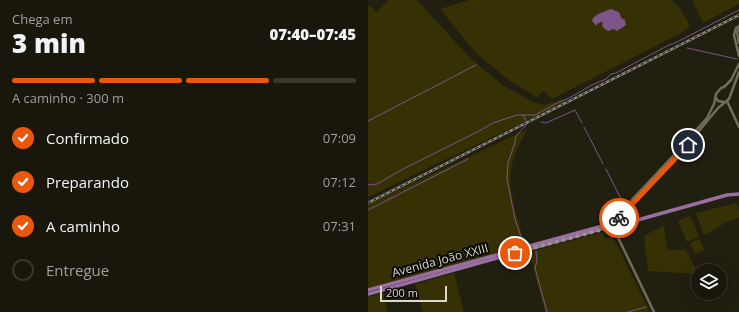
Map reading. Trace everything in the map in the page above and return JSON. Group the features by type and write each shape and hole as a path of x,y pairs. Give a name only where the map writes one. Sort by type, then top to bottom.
{"main road":[{"name":"Avenida João XXIII","path":"368,290 614,224 635,220 727,195 739,194"},
{"name":"Avenida João XXIII","path":"368,294 614,224"}],"street":[{"path":"739,27 734,35 739,56"},
{"path":"736,31 739,43"},
{"path":"614,224 710,113 716,94 734,75 739,64"},
{"path":"614,224 679,155 718,108 726,102 730,96 739,72"},
{"path":"724,87 731,92"},
{"path":"716,94 718,101 726,102"},
{"path":"726,102 739,127"},
{"path":"614,224 654,312"}],"shaded area":[{"path":"388,0 417,0 471,59 504,86 533,102 545,105 563,99 565,102 368,197 368,7 370,5 376,12"},
{"path":"469,0 671,0 680,8 690,26 683,32 552,99 544,91 537,97 509,80 476,53 440,9"},
{"path":"692,0 739,0 739,4 703,23"},
{"path":"611,9 619,12 621,18 625,20 626,25 617,31 613,29 609,31 606,30 602,26 603,23 601,22 597,24 597,26 592,21 598,14"},
{"path":"528,129 514,156 511,170 511,192 525,245 368,289 368,204"},
{"path":"736,203 739,210 739,218 723,223 704,235 696,213"},
{"path":"690,216 699,236 687,242 678,221"},
{"path":"664,225 667,250 686,250 693,264 691,264 691,274 648,271 644,236"},
{"path":"603,232 605,239 612,236 650,312 545,312 529,252"},
{"path":"699,239 705,250 695,254 690,243"},
{"path":"454,273 464,312 423,312 415,284"},
{"path":"383,293 388,312 368,312 368,297"}],"waterway":[{"path":"368,185 377,184 493,123 517,115 535,115 606,79 611,74 616,73 739,10"},
{"path":"687,48 737,59"},
{"path":"368,121 476,65"},
{"path":"541,122 546,123 575,110 582,123"},
{"path":"523,115 526,121"},
{"path":"523,243 515,219 507,179 508,163 516,136 527,124"},
{"path":"584,127 603,164"},
{"path":"368,210 468,159"},
{"path":"606,169 624,205"},
{"path":"536,251 537,261 535,268 547,312"},
{"path":"628,312 646,307"}],"railway":[{"path":"368,203 739,15"}],"way so far":[{"path":"515,253 616,226 616,221 619,218"}],"route":[{"path":"619,218 688,145"}]}
